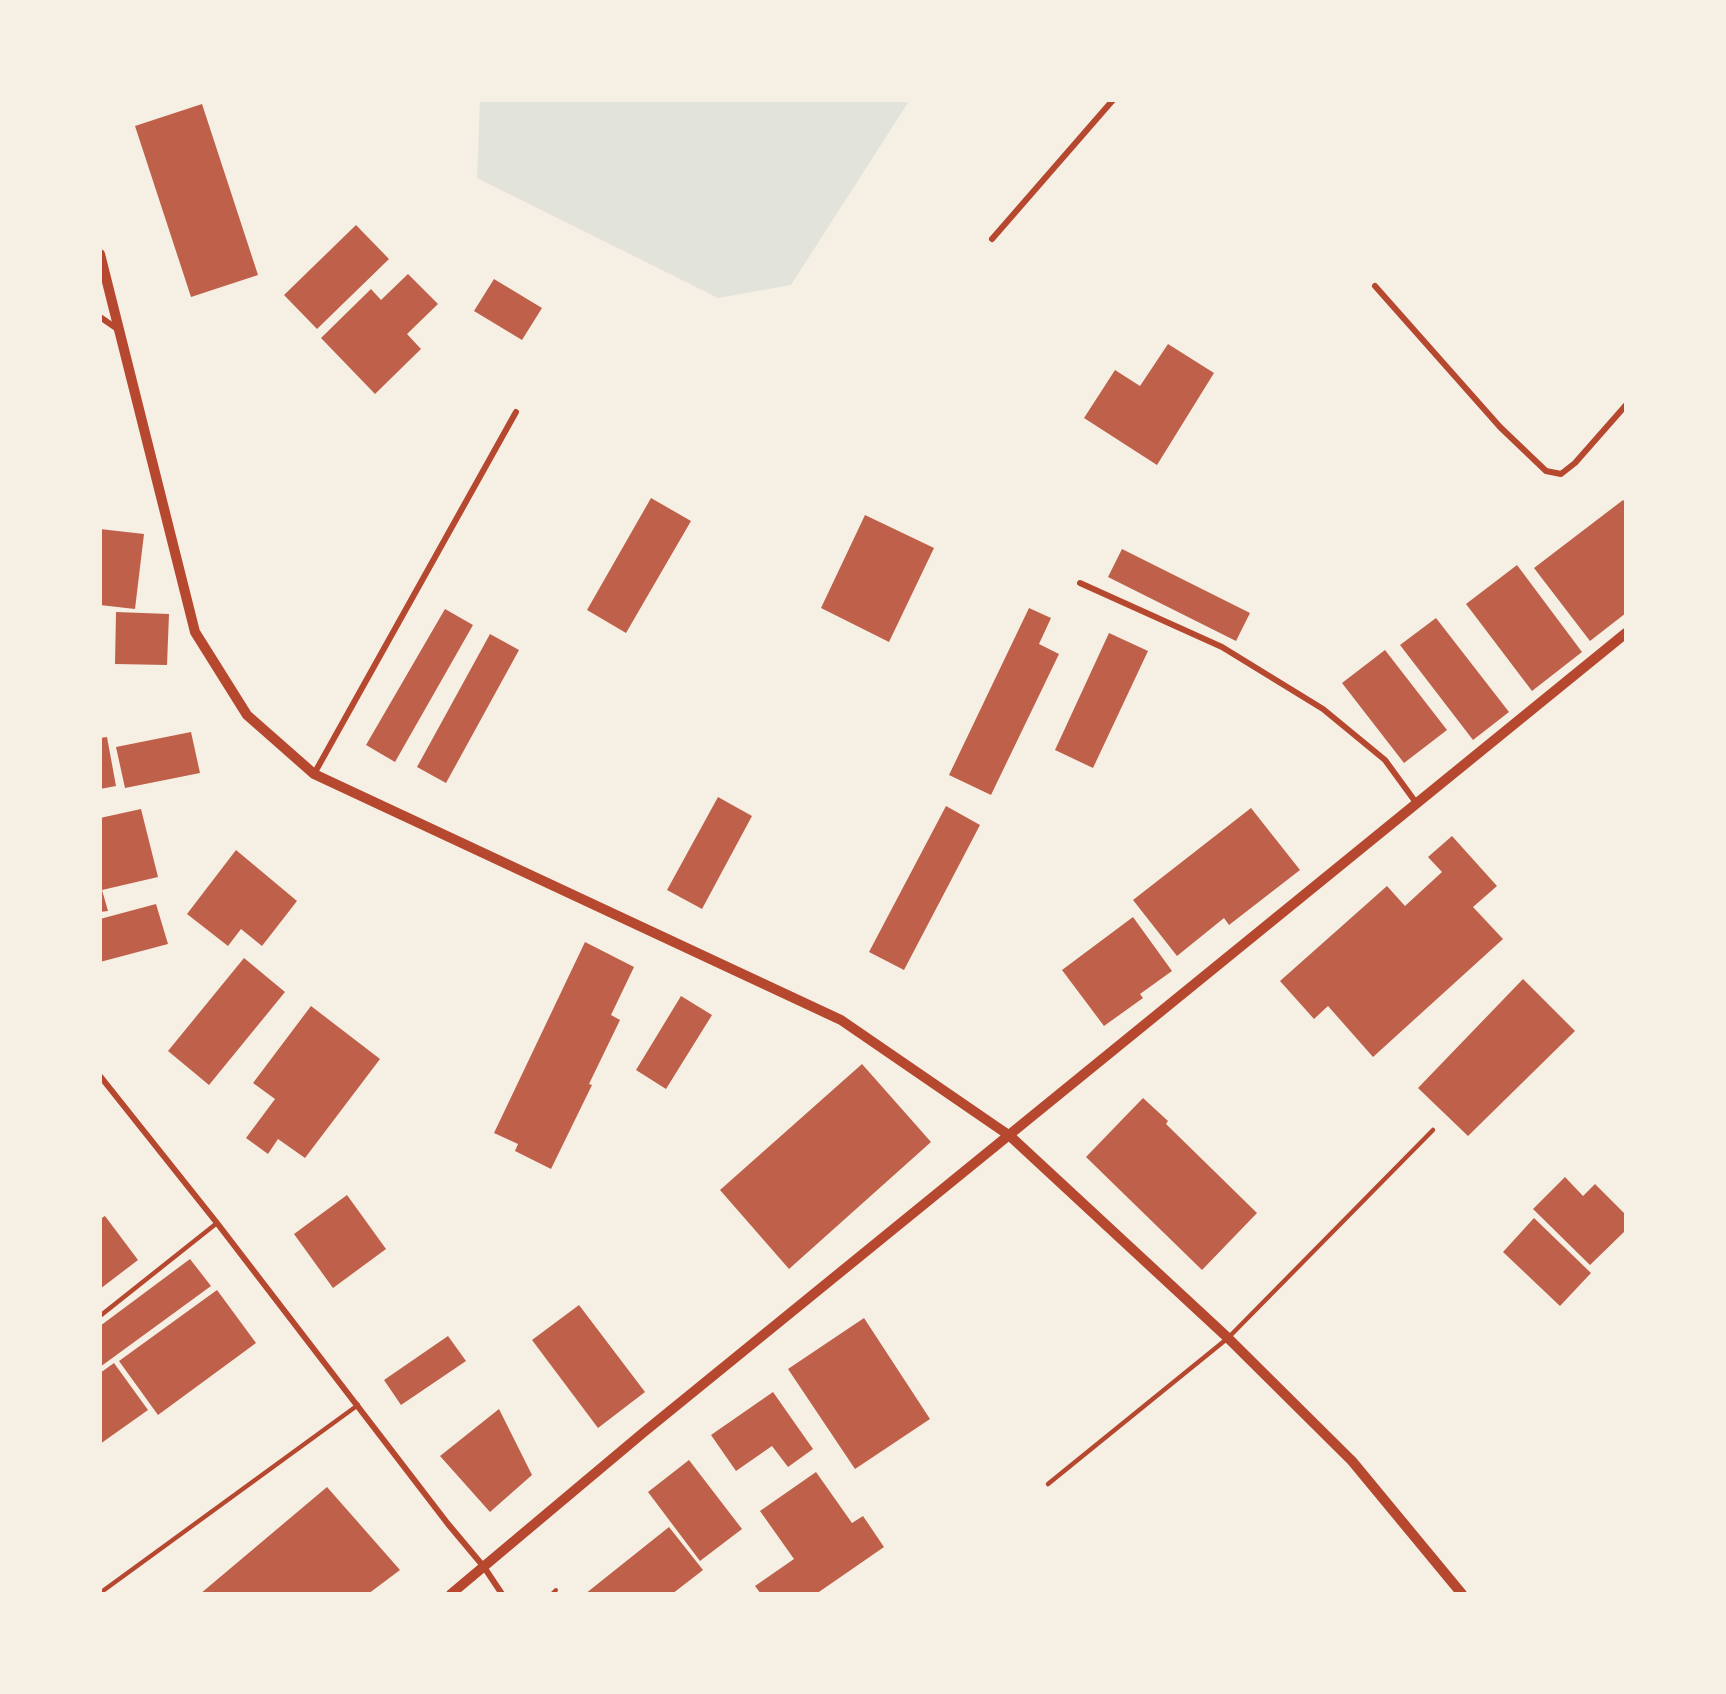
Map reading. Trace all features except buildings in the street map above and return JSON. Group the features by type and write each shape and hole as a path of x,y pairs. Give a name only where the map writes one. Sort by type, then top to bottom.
{"street":[{"path":"992,239 1113,100"},
{"path":"100,254 195,632 247,715 314,774 841,1020 1010,1136 1228,1338 1352,1461 1462,1593"},
{"path":"1375,286 1500,427 1546,471 1561,474 1575,463 1626,405"},
{"path":"100,317 120,330"},
{"path":"314,774 516,412"},
{"path":"1080,583 1222,647 1323,709 1385,760 1417,804"},
{"path":"451,1593 644,1432 1626,633"},
{"path":"100,1076 217,1223 502,1593"}],"lane":[{"path":"1048,1484 1228,1338 1433,1130"},
{"path":"100,1316 217,1223"},
{"path":"100,1593 358,1405"}],"shaded area":[{"path":"480,100 909,101 791,285 718,298 477,178"}]}
